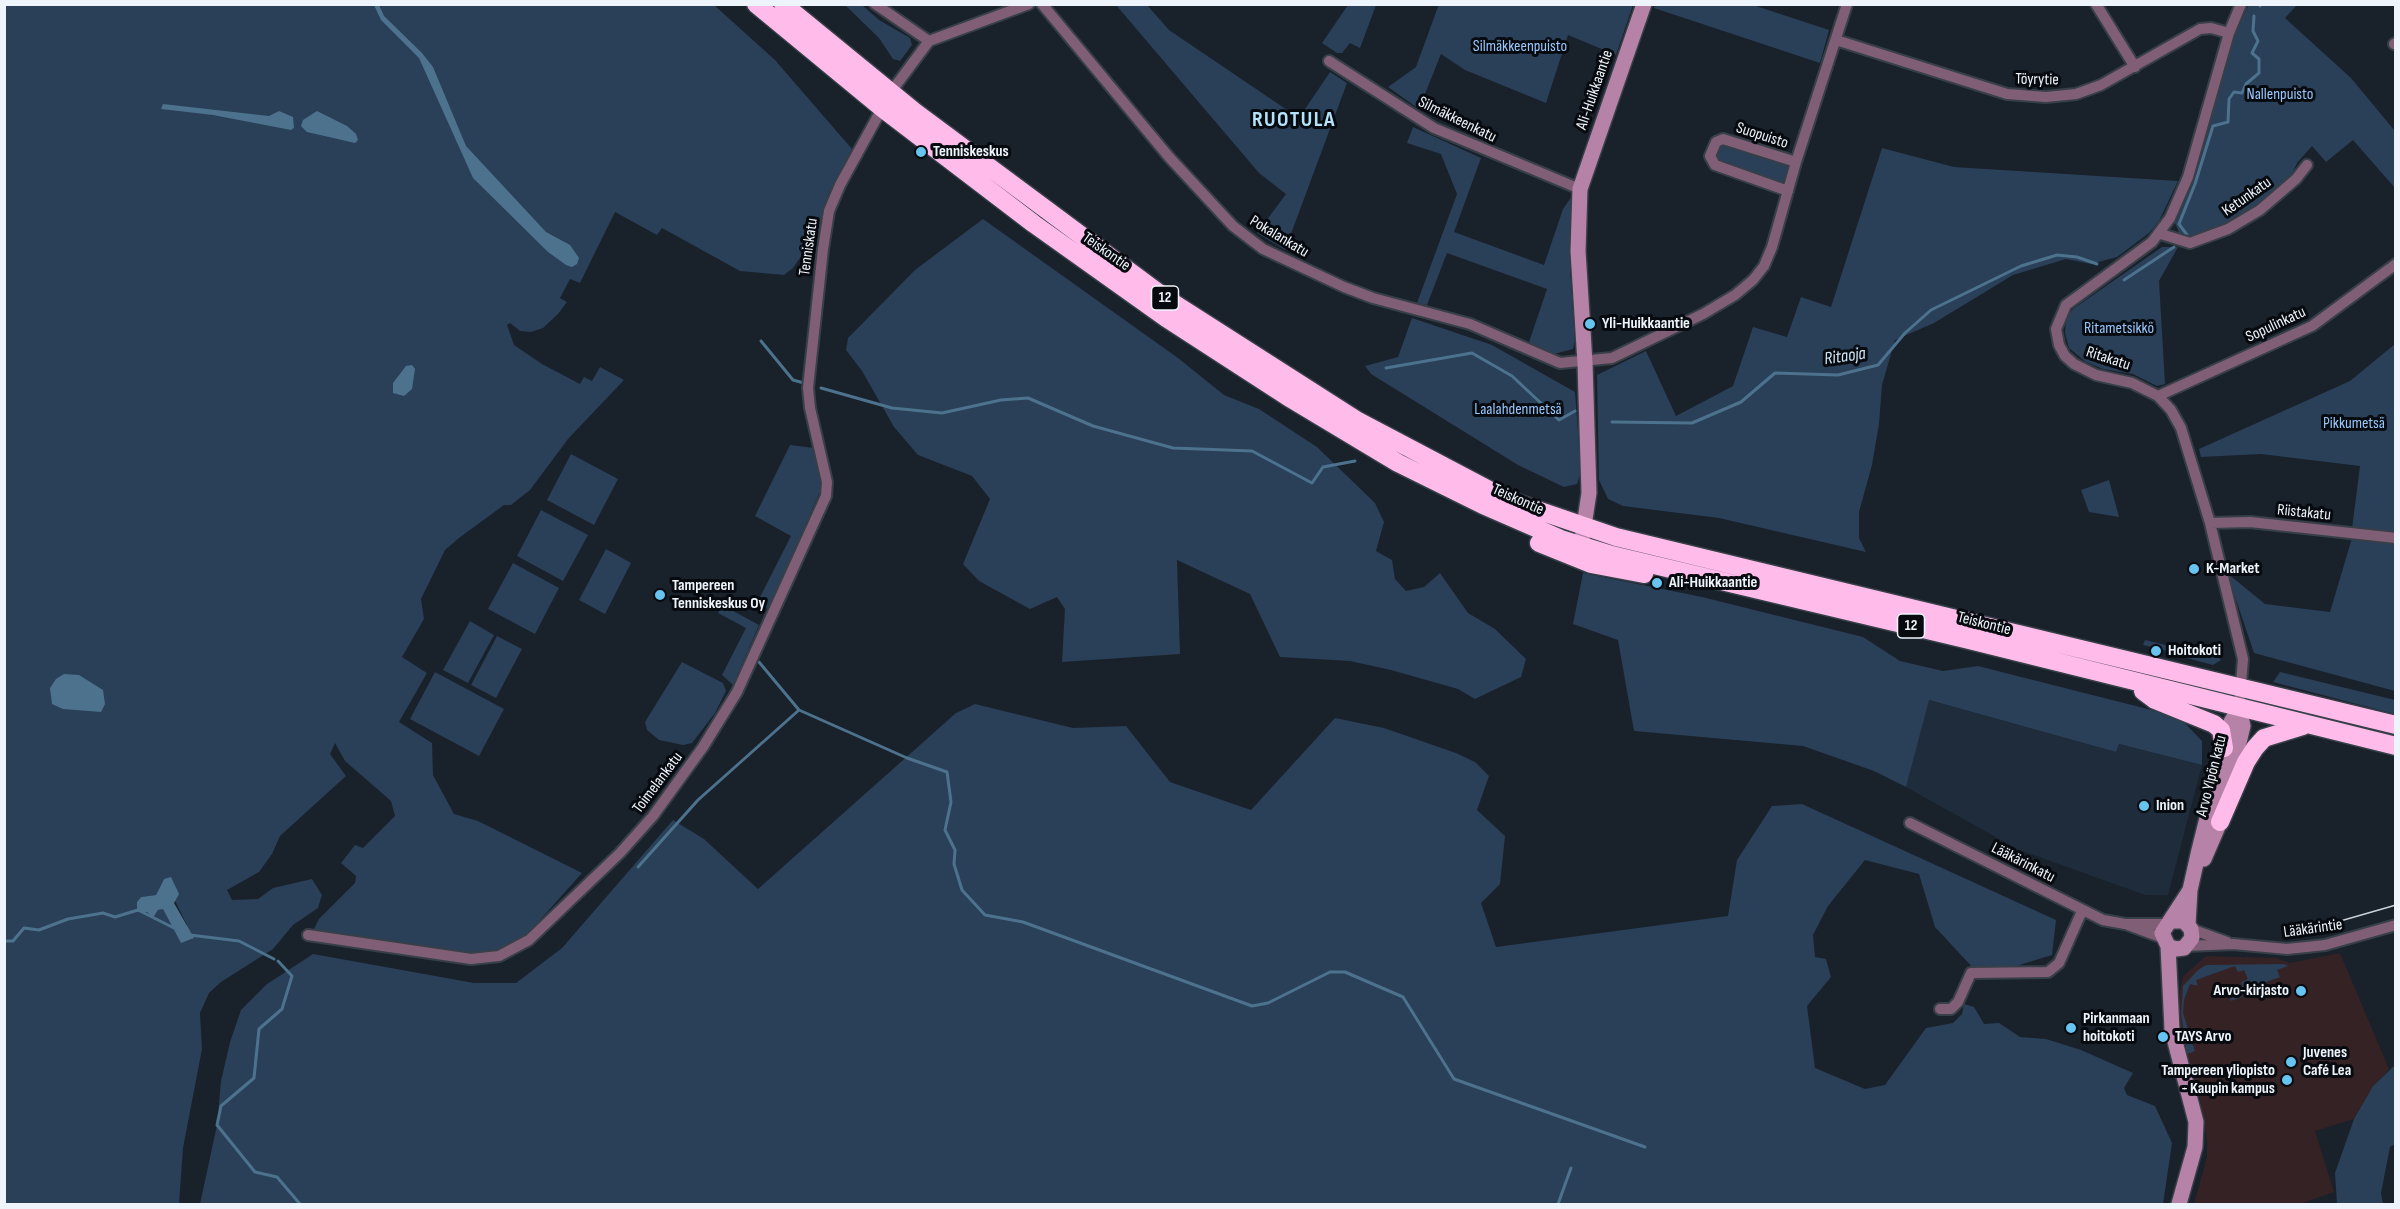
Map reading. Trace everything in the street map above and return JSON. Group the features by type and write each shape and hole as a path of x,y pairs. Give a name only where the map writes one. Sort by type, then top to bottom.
{"highway":[{"name":"Teiskontie","path":"756,4 1164,297 1287,378 1446,470 1583,537 2242,687 2396,725"},
{"name":"Teiskontie","path":"783,4 887,100 1042,230 1166,318 1288,397 1398,464 1483,506 1693,575 1965,639 2396,746"},
{"name":"12","path":"1483,506 1504,526 1591,564 1677,579 1693,575"},
{"path":"2129,681 2156,700 2214,724 2221,730 2224,748"},
{"path":"2220,822 2246,762 2264,738 2308,725"}],"street":[{"path":"875,4 929,41 1029,4"},
{"name":"Pokalankatu","path":"1042,4 1169,157 1233,226 1263,249 1344,287 1373,298 1470,324 1550,361 1585,363"},
{"name":"Ali-Huikkaantie","path":"1583,537 1589,493 1585,363 1578,251 1580,189 1644,4"},
{"path":"1585,363 1612,358 1680,327 1719,305 1753,280 1764,266 1772,247 1796,162 1847,4"},
{"path":"2096,4 2135,67"},
{"name":"Ritakatu","path":"2237,6 2186,184 2161,234 2072,300 2062,311 2056,329 2065,356 2082,370 2133,383 2158,396 2181,428 2210,524 2242,658 2240,709"},
{"name":"Töyrytie","path":"1836,40 2019,96 2046,97 2076,94 2101,85 2200,29 2211,28 2229,33"},
{"name":"Tenniskatu","path":"809,403 808,388 829,211 840,185 887,100 929,41"},
{"name":"Silmäkkeenkatu","path":"1329,61 1434,129 1580,189"},
{"name":"Suopuisto","path":"1788,191 1715,165 1710,156 1716,142 1723,139 1796,162"},
{"name":"Ketunkatu","path":"2161,234 2190,243 2228,229 2260,210 2298,177 2307,165"},
{"name":"Sopulinkatu","path":"2158,396 2312,326 2396,264"},
{"name":"Toimelankatu","path":"308,935 471,959 499,956 529,940 620,853 653,816 725,714 821,510 827,482 809,403"},
{"name":"Riistakatu","path":"2210,524 2250,522 2396,538"},
{"name":"Arvo Ylpön katu","path":"2179,1204 2196,1134 2190,1095 2172,1030 2172,938 2195,874 2231,722 2240,709"},
{"name":"Arvo Ylpön katu","path":"2195,874 2220,822 2243,726 2240,709"},
{"name":"Lääkärinkatu","path":"1910,823 2082,911 2103,920 2172,938"},
{"name":"Arvo Ylpön katu","path":"2172,938 2192,938 2189,927 2190,890"},
{"path":"1940,1009 1951,1009 1958,1002 1971,973 2048,972 2059,963 2082,911"},
{"path":"2172,938 2180,920 2189,927"},
{"name":"Lääkärintie","path":"2172,938 2273,949 2325,945 2396,925"},
{"name":"Lääkärintie","path":"2189,927 2233,944"}],"shaded area":[{"path":"374,5 379,5 384,16 433,67 466,146 546,232 570,245 579,258 577,264 572,267 566,265 548,252 473,178 419,58 381,20"},
{"path":"163,104 269,116 279,111 293,117 294,128 291,130 213,115 161,109"},
{"path":"317,111 347,126 356,134 358,140 355,143 307,132 301,126 303,120"},
{"path":"412,365 415,369 412,389 404,396 393,393 393,383 406,366"},
{"path":"64,674 79,675 103,690 105,704 101,712 63,709 52,704 50,688 56,679"},
{"path":"1928,700 2116,752 2119,744 2202,765 2168,895 2145,895 2017,849 1906,787"},
{"path":"171,877 179,894 174,903 194,938 181,943 163,909 158,910 153,918 147,912 137,912 137,902 141,897 156,895 164,879"},
{"name":"Tampereen yliopisto - Kaupin kampus","path":"2340,953 2389,1069 2373,1086 2354,1119 2315,1131 2334,1192 2300,1204 2194,1204 2207,1157 2207,1140 2199,1095 2179,1030 2179,995 2183,976 2206,956 2276,958 2290,963"}],"green space":[{"name":"Silmäkkeenpuisto","path":"1439,4 1633,5 1616,55 1568,35 1546,103 1465,70 1441,54 1419,109 1388,87 1416,67"},
{"path":"4,5 714,5 775,60 852,149 828,195 822,226 793,268 784,275 740,271 662,228 657,235 615,212 580,283 570,279 560,298 567,302 558,314 543,328 531,332 520,331 510,323 507,325 514,345 542,364 580,384 584,377 592,381 600,367 624,380 568,439 530,490 511,505 504,505 445,550 421,599 424,619 402,657 427,673 399,722 432,743 433,775 454,814 478,821 582,873 522,940 498,952 473,954 312,933 319,919 355,883 356,876 341,863 355,845 363,848 395,816 391,801 345,761 335,743 330,754 346,776 280,836 272,854 259,872 227,890 232,900 258,899 273,888 312,879 322,895 318,908 293,925 273,949 221,982 209,993 200,1013 202,1049 183,1148 179,1204 5,1204","holes":["164,879 187,925 181,942 163,908 158,910 153,918 147,912 137,912 137,902 141,897 156,895"]},
{"path":"845,5 862,5 879,20 910,38 912,45 900,61 893,59 879,38"},
{"path":"1116,5 1147,5 1169,30 1299,118 1330,72 1347,83 1285,250 1257,233 1286,194 1259,173"},
{"path":"1348,5 1376,5 1360,48 1350,43 1342,53 1337,53 1322,43"},
{"path":"1655,5 1753,5 1829,30 1820,63 1654,8"},
{"name":"Nallenpuisto","path":"2249,5 2297,5 2285,18 2351,78 2395,131 2395,188 2353,140 2326,162 2312,146 2297,163 2292,174 2248,213 2229,224 2189,239 2180,235 2175,223 2193,180 2239,23"},
{"path":"1413,127 1481,158 1454,232 1544,265 1563,209 1572,196 1570,268 1575,340 1573,349 1554,354 1529,342 1547,289 1447,253 1427,305 1417,303 1457,194 1441,154 1407,143"},
{"path":"1723,143 1788,164 1786,180 1778,184 1715,160 1716,147"},
{"path":"1882,148 1954,167 2178,181 2159,221 2149,233 2117,257 2091,264 2066,259 2013,275 1934,323 1895,340 1882,385 1879,424 1872,465 1859,512 1859,538 1866,552 1719,518 1623,506 1608,499 1599,480 1597,375 1646,351 1676,416 1733,386 1753,327 1787,337 1801,297 1831,307"},
{"path":"983,219 1178,358 1224,395 1259,409 1317,447 1375,503 1384,522 1376,551 1392,560 1395,579 1406,591 1424,587 1440,573 1468,613 1495,629 1526,659 1521,677 1475,699 1458,689 1350,661 1280,657 1250,594 1177,560 1180,654 1062,662 1065,609 1057,597 1030,609 979,581 963,564 990,499 972,476 918,455 894,427 862,371 846,350 848,338 915,270"},
{"name":"Ritametsikkö","path":"2162,247 2178,247 2159,281 2165,384 2157,386 2133,374 2103,369 2086,362 2069,348 2065,333 2066,318 2073,309"},
{"name":"Laalahdenmetsä","path":"1412,318 1492,345 1575,392 1581,472 1577,484 1564,487 1518,465 1371,374 1365,366 1398,357"},
{"name":"Pikkumetsä","path":"2395,344 2395,532 2352,529 2360,466 2261,454 2201,457 2199,449 2350,381"},
{"path":"790,445 814,448 821,475 821,489 770,606 765,609 752,601 758,601 791,536 755,516"},
{"path":"571,454 618,479 594,525 547,500"},
{"path":"2109,480 2119,517 2089,512 2081,490"},
{"path":"541,510 588,535 563,581 517,556"},
{"path":"2352,538 2395,544 2395,691 2254,653 2227,573 2265,604 2330,612"},
{"path":"606,549 631,563 605,614 579,600"},
{"path":"513,563 559,588 535,634 488,609"},
{"path":"1583,573 1702,597 1863,637 1900,661 1943,671 1978,666 2179,717 2202,741 2202,765 2119,744 2116,752 1929,700 1906,787 1874,771 1803,746 1634,731 1618,640 1573,624"},
{"path":"722,605 759,625 733,685 722,675 746,628 718,613"},
{"path":"470,621 494,635 468,683 443,670"},
{"path":"497,636 522,649 496,698 471,685"},
{"path":"2145,640 2221,660 2213,665 2143,645"},
{"path":"682,662 723,683 726,691 715,713 692,743 683,745 659,740 647,730 645,722"},
{"path":"435,672 504,709 479,756 410,719"},
{"path":"2280,672 2395,700 2395,714 2273,682"},
{"path":"975,704 1073,728 1126,726 1170,782 1251,810 1335,718 1384,728 1456,753 1475,762 1489,776 1477,810 1505,836 1500,884 1481,903 1496,947 1728,916 1737,860 1772,806 1802,804 2056,920 2052,955 2016,966 1974,969 1935,927 1919,874 1865,860 1828,906 1813,935 1815,957 1826,959 1831,977 1807,1006 1815,1068 1865,1089 1885,1085 1926,1028 1953,1023 1962,1014 1964,1004 1974,1007 1984,1024 1999,1023 2020,1037 2046,1039 2081,1050 2133,1073 2124,1088 2127,1095 2155,1106 2172,1143 2163,1204 200,1204 217,1125 221,1081 230,1042 241,1010 267,984 313,954 474,983 516,983 562,948 673,820 704,839 758,889 956,713"},
{"path":"2284,964 2288,966 2277,970 2280,977 2241,991 2242,997 2231,1001 2228,994 2243,989 2241,982 2248,979 2244,970 2238,972 2235,966 2196,980 2198,986 2190,984 2184,1000 2183,1013 2195,1051 2187,1054 2181,1013 2183,986 2198,970 2206,965"},
{"path":"2395,1065 2395,1144 2390,1147 2381,1193 2383,1204 2337,1204 2335,1173 2354,1119 2373,1086"}],"waterway":[{"path":"2187,235 2179,224 2195,184 2213,126 2228,122 2229,99 2234,92 2242,93 2246,84 2259,73 2259,59 2252,53 2258,41 2253,31 2254,16"},
{"path":"2124,280 2174,247"},
{"name":"Ritaoja","path":"1612,422 1692,423 1741,402 1775,373 1838,375 1878,365 1905,333 1931,310 2021,266 2057,255 2077,257 2097,264"},
{"path":"761,341 793,380 804,383"},
{"path":"1386,368 1472,353 1512,376 1559,420 1575,411"},
{"path":"821,388 892,408 942,413 1001,400 1028,398 1093,426 1173,448 1252,451 1312,483 1323,467 1355,461"},
{"path":"759,662 799,710 907,758 947,772 951,802 945,830 955,850 954,864 962,890 985,915 1023,922 1252,1006 1268,1003 1330,972 1345,972 1403,997 1454,1079 1645,1147"},
{"path":"638,867 698,800 799,710"},
{"path":"4,941 13,941 24,928 39,930 68,919 103,913 115,917 138,910 176,929"},
{"path":"190,935 239,941 274,959"},
{"path":"278,961 292,976 282,1009 259,1029 254,1078 221,1106 217,1125 255,1172 277,1177 300,1204"},
{"path":"1558,1204 1571,1168"}],"tram line":[{"path":"2309,930 2396,905"}],"place":[{"name":"Tenniskeskus","path":"921,152"},
{"name":"Yli-Huikkaantie","path":"1590,324"},
{"name":"K-Market","path":"2194,569"},
{"name":"Ali-Huikkaantie","path":"1657,583"},
{"name":"Tampereen Tenniskeskus Oy","path":"660,595"},
{"name":"Hoitokoti","path":"2156,651"},
{"name":"Inion","path":"2144,806"},
{"name":"Arvo-kirjasto","path":"2301,991"},
{"name":"Pirkanmaan hoitokoti","path":"2071,1028"},
{"name":"TAYS Arvo","path":"2163,1037"},
{"name":"Juvenes Café Lea","path":"2291,1062"},
{"name":"Tampereen yliopisto - Kaupin kampus","path":"2287,1080"}],"district":[{"name":"RUOTULA","path":"1294,120"}]}
